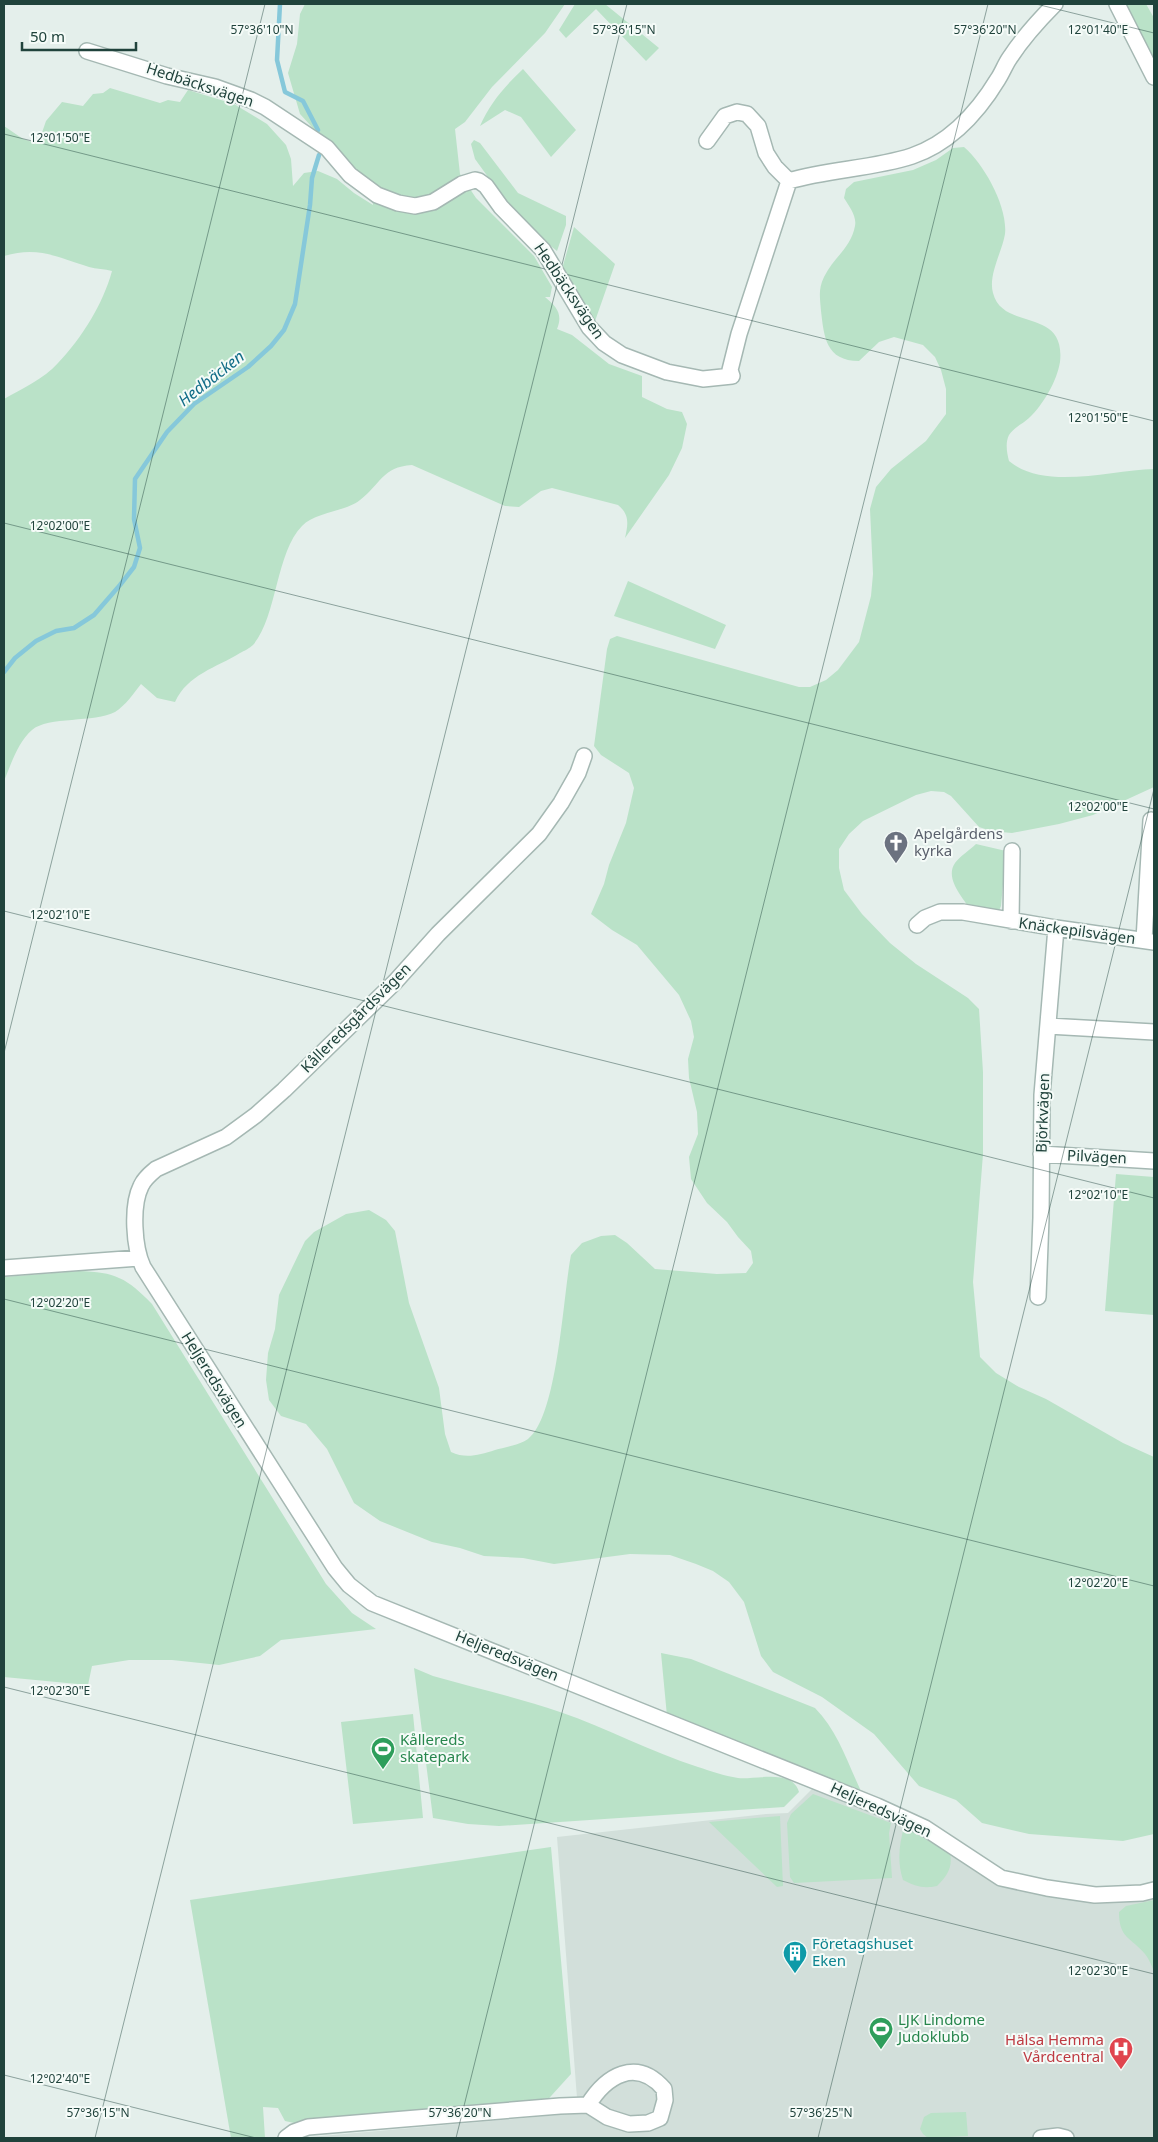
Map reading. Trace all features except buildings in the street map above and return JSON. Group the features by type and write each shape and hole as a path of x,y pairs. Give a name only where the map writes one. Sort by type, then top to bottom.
{"street":[{"path":"707,141 724,116 737,112 747,114 758,126 766,153 779,172 789,181 911,156 931,148 959,128 972,115 999,78 1009,58 1039,20 1055,4"},
{"path":"1117,4 1154,77"},
{"name":"Hedbäcksvägen","path":"87,51 167,76 216,87 251,100 265,107 327,148 350,175 377,194 398,204 415,206 433,202 462,184 475,180 479,181 486,186 501,207 543,250 589,327 604,343 622,355 668,372 694,378 712,379 732,376 730,370 739,334 789,181"},
{"name":"Kålleredsgårdsvägen","path":"139,1258 135,1207 137,1197 147,1176 156,1168 226,1137 256,1115 291,1083 395,982 438,934 539,834 561,803 578,773 584,756"},
{"name":"Knäckepilsvägen","path":"917,925 925,918 940,912 963,912 1149,941 1151,820"},
{"name":"Knäckepilsvägen","path":"1011,921 1012,852"},
{"name":"Björkvägen","path":"1038,1297 1041,1154 1056,928"},
{"path":"1048,1026 1154,1032"},
{"name":"Pilvägen","path":"1041,1154 1154,1161"},
{"path":"4,1268 139,1258"},
{"name":"Heljeredsvägen","path":"139,1258 147,1275 335,1568 349,1585 372,1603 877,1806 925,1828 1002,1878 1056,1890 1095,1895 1154,1890"},
{"path":"286,2138 294,2132 308,2127 588,2106 618,2121 629,2124 648,2124 660,2118 665,2100 664,2089 647,2074 627,2073 614,2077 603,2084 588,2106"},
{"path":"1041,2138 1058,2136 1066,2138"}],"shaded area":[{"path":"814,1787 907,1825 956,1853 988,1878 1154,1896 1154,2138 299,2138 569,2114 577,2098 557,1837 788,1813"}],"green space":[{"path":"305,4 565,4 545,33 492,87 465,122 455,129 460,174 476,198 534,256 552,287 550,297 545,297 558,311 559,324 557,329 572,335 609,364 642,376 642,397 667,409 682,412 687,424 682,448 669,475 625,538 627,520 625,512 618,505 552,488 541,491 519,507 505,506 412,465 394,469 360,500 308,521 293,537 281,568 267,618 261,633 252,646 195,678 181,692 175,702 157,698 141,684 126,703 115,712 39,726 32,730 23,741 15,754 4,781 4,399 46,374 67,353 91,320 103,296 112,271 89,267 57,256 37,252 16,253 4,256 4,126 23,139 38,144 46,121 62,102 83,106 93,94 103,93 110,88 160,103 168,100 180,102 188,90 234,104 267,124 286,145 291,159 293,186 304,173 318,171 337,179 373,205 370,187 300,114 288,73 297,44 300,14"},
{"path":"575,4 605,4 659,48 646,61 596,9 566,38 559,30"},
{"path":"1122,4 1146,4 1154,18 1154,69"},
{"path":"523,69 576,130 551,157 521,117 505,110 480,126 498,95"},
{"path":"474,140 480,143 518,193 566,216 566,225 557,251 529,229 504,199 475,159 471,144"},
{"path":"964,147 987,175 1003,211 1005,234 992,279 993,293 999,305 1009,312 1044,326 1053,333 1059,345 1060,362 1049,392 1034,413 1009,435 1007,451 1009,461 1024,470 1041,475 1059,477 1079,477 1154,469 1154,787 1093,815 1012,833 991,831 979,827 951,796 944,792 931,791 916,795 863,821 849,834 839,849 839,868 844,890 862,914 890,943 916,964 968,998 979,1009 983,1072 983,1154 973,1282 980,1357 996,1373 1019,1387 1046,1399 1123,1443 1154,1457 1154,1834 1123,1841 1029,1834 982,1823 956,1800 919,1786 874,1734 822,1697 773,1672 761,1656 744,1602 729,1582 713,1571 670,1555 630,1554 554,1564 523,1558 484,1556 432,1542 380,1521 354,1503 327,1449 306,1424 281,1416 269,1400 266,1380 268,1353 275,1329 279,1295 305,1241 314,1232 346,1214 369,1210 386,1220 395,1231 409,1303 439,1388 445,1434 451,1452 467,1456 478,1455 521,1443 528,1439 538,1426 553,1381 571,1255 582,1243 601,1236 615,1235 627,1243 655,1269 717,1274 746,1273 753,1263 751,1251 727,1222 707,1203 691,1179 689,1157 698,1134 697,1112 689,1078 688,1059 694,1037 691,1021 679,995 637,945 612,930 591,914 626,823 634,788 629,773 601,755 594,746 607,649 610,639 617,636 799,687 810,687 826,680 838,670 859,642 871,596 873,574 870,509 876,487 891,469 926,441 946,414 946,389 935,357 923,345 894,337 879,342 859,361 848,360 833,352 824,330 820,290 828,270 846,247 853,234 855,226 854,215 844,198 846,189 854,182 913,170 936,160 953,148"},
{"path":"574,227 615,264 594,324 562,269"},
{"path":"628,581 726,625 715,649 614,616"},
{"path":"976,844 1006,851 1001,906 998,913 972,912 953,882 952,869 955,863"},
{"path":"1116,1174 1154,1177 1154,1315 1105,1311"},
{"path":"79,1271 102,1273 120,1278 135,1288 152,1304 326,1584 352,1613 376,1629 281,1640 260,1656 219,1665 172,1660 129,1660 92,1666 88,1685 4,1677 4,1277"},
{"path":"661,1653 691,1659 815,1708 823,1717 841,1746 860,1789 858,1794 667,1716"},
{"path":"414,1668 433,1676 560,1712 681,1761 728,1776 738,1778 772,1777 789,1780 799,1792 784,1807 499,1826 468,1824 433,1818"},
{"name":"Kållereds skatepark","path":"413,1714 423,1818 353,1824 341,1722"},
{"path":"813,1794 891,1823 889,1833 892,1878 794,1883 790,1877 787,1823 791,1814"},
{"path":"780,1816 783,1886 777,1887 709,1822"},
{"path":"904,1827 950,1853 951,1863 948,1871 944,1879 937,1886 919,1886 903,1880 899,1854"},
{"path":"551,1847 571,2074 542,2106 299,2124 285,2121 278,2108 263,2107 265,2138 231,2138 190,1900"},
{"path":"1154,1900 1154,1972 1145,1954 1127,1937 1121,1928 1119,1912 1126,1906"},
{"path":"966,2112 968,2136 928,2138 920,2129 924,2117 931,2113"}],"waterway":[{"name":"Hedbäcken","path":"280,4 277,60 285,92 303,101 318,130"},
{"name":"Hedbäcken","path":"4,672 15,658 36,641 56,631 74,628 94,615 120,585 134,567 140,548 134,519 135,479 167,432 194,404 248,367 271,346 284,330 295,304 310,205 312,178 319,155"}],"place":[{"name":"Apelgårdens kyrka","path":"896,864"},
{"name":"Kållereds skatepark","path":"383,1770"},
{"name":"Företagshuset Eken","path":"795,1974"},
{"name":"LJK Lindome Judoklubb","path":"881,2050"},
{"name":"Hälsa Hemma Vårdcentral","path":"1121,2070"}]}
